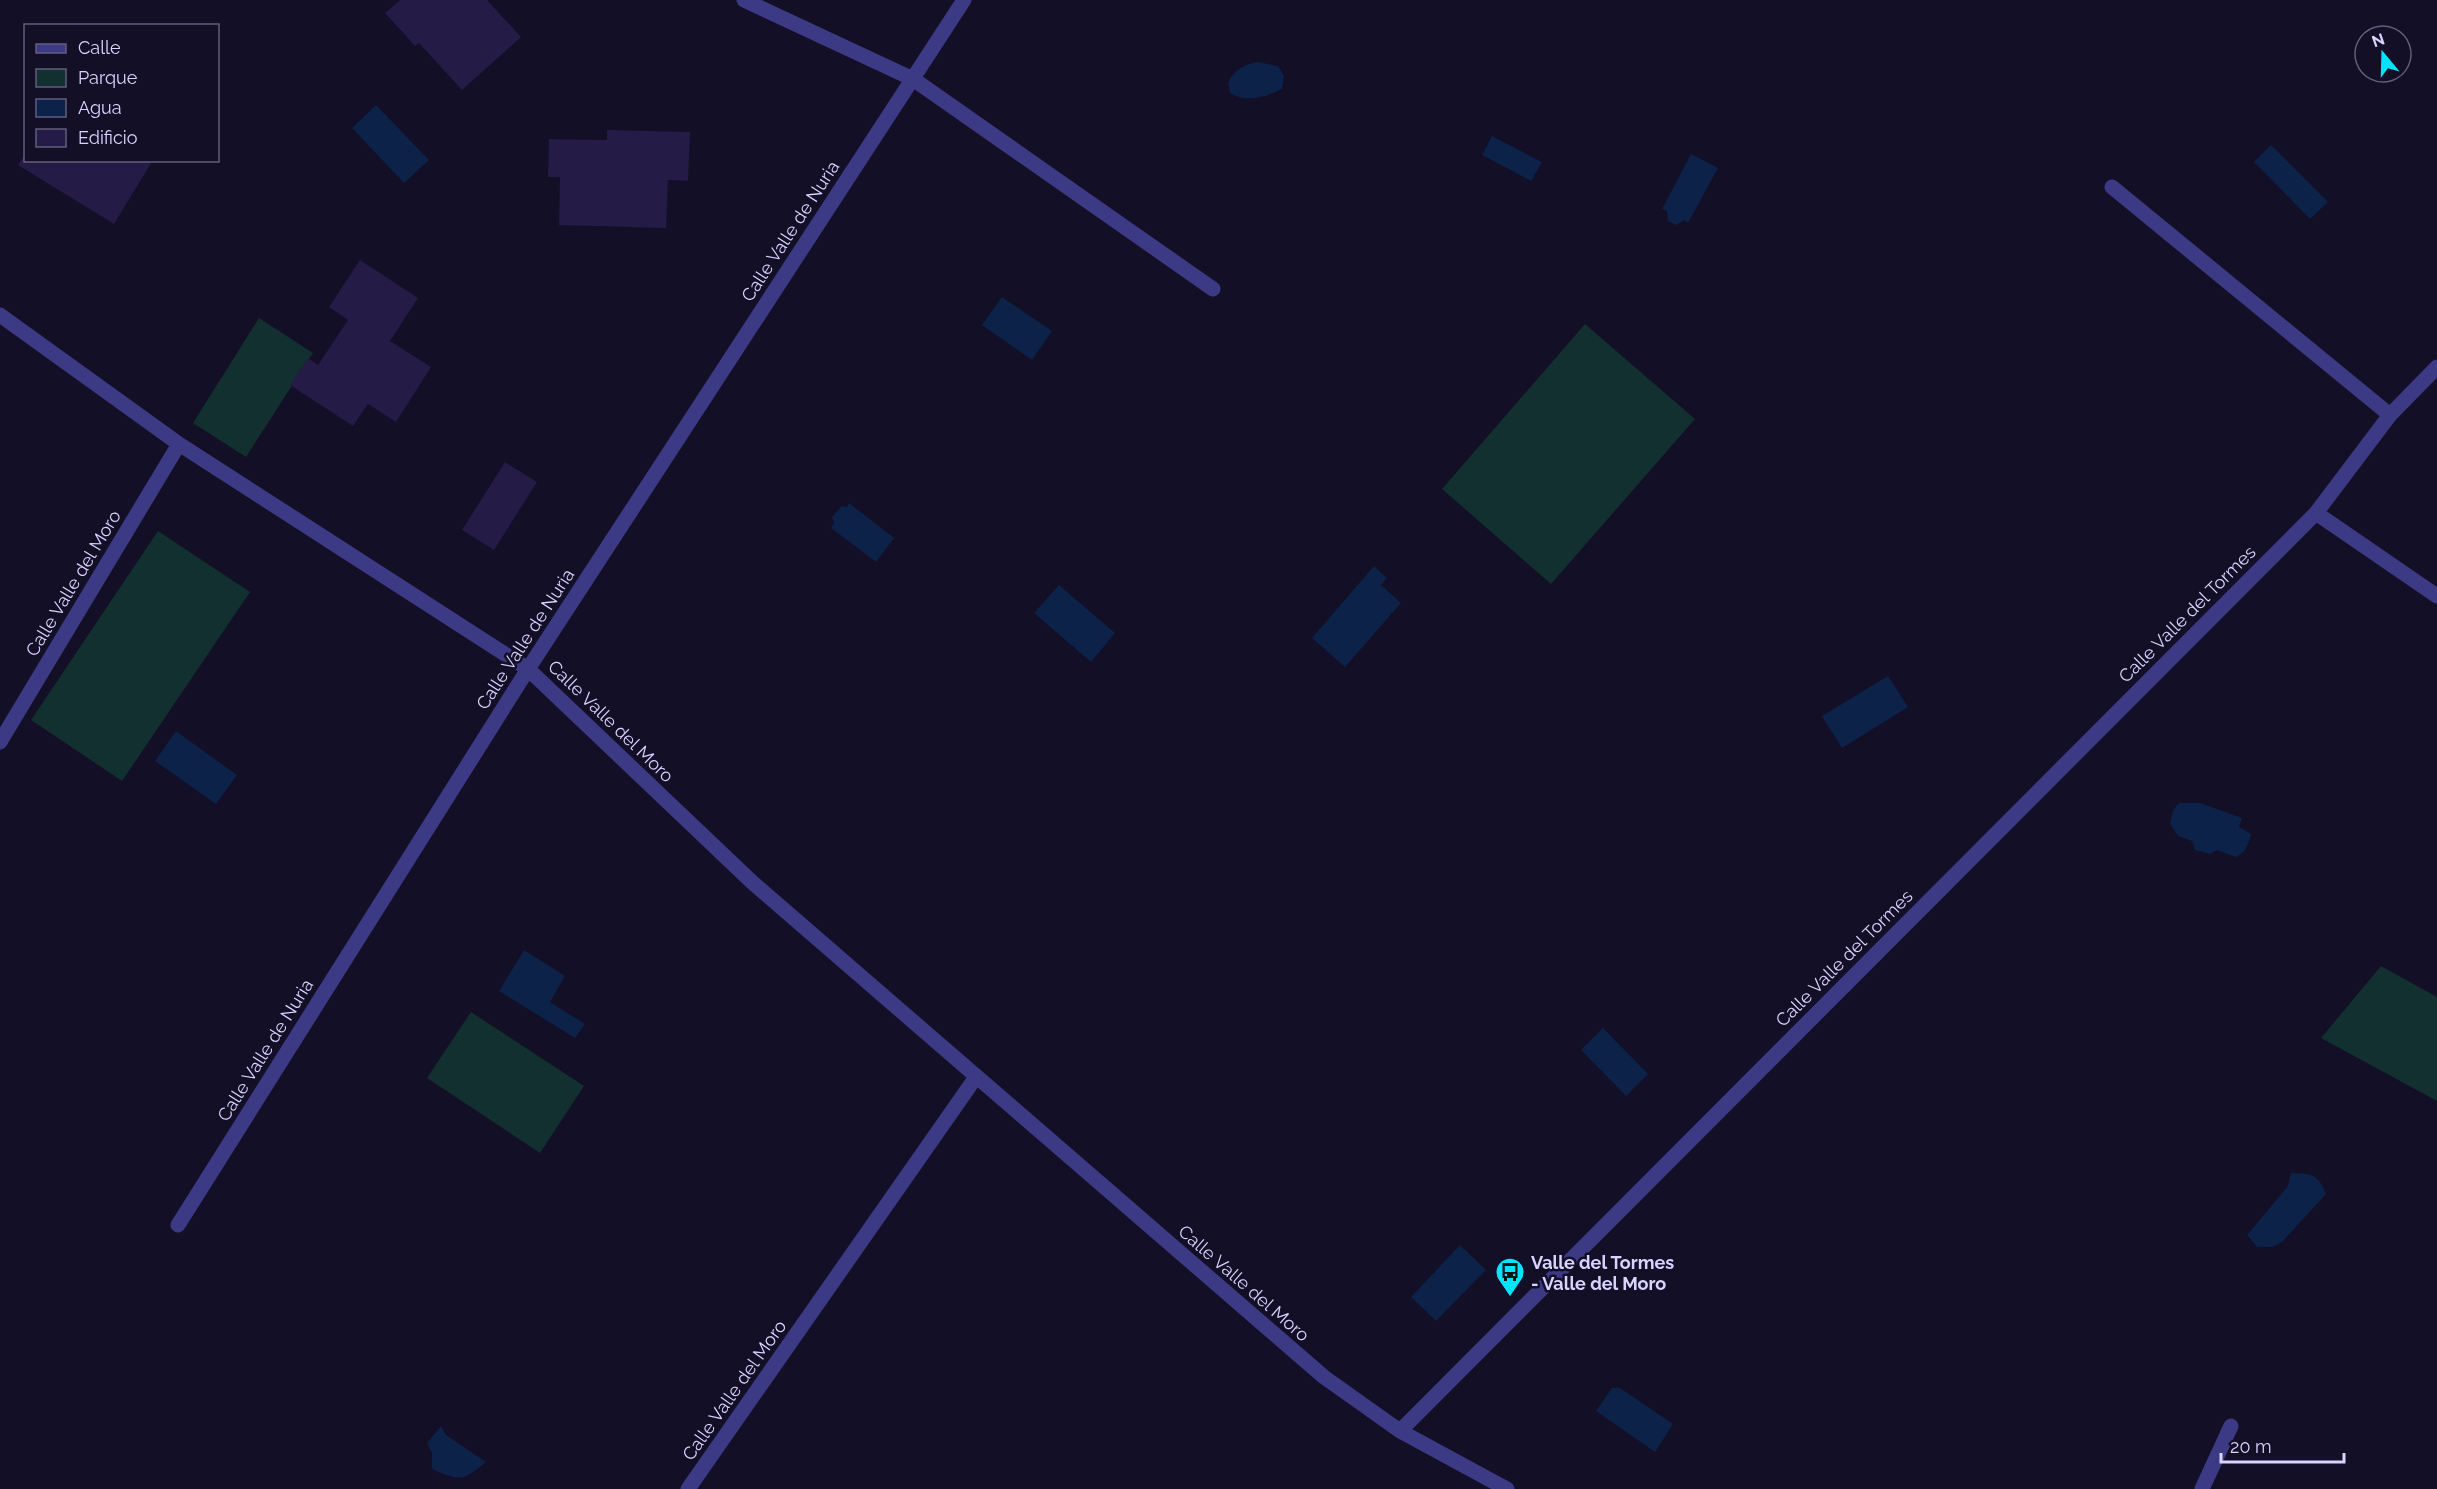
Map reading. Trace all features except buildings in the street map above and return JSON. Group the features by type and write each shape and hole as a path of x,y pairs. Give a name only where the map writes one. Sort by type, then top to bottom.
{"street":[{"path":"744,0 913,79 1213,290"},
{"name":"Calle Valle de Nuria","path":"178,1225 528,669 964,0"},
{"path":"2112,187 2390,415"},
{"name":"Calle Valle del Moro","path":"0,315 180,444 528,669 753,883 1324,1377 1400,1431 1507,1489"},
{"name":"Calle Valle del Tormes","path":"1400,1431 2316,513 2390,415 2437,367"},
{"name":"Calle Valle del Moro","path":"0,742 180,444"},
{"path":"2316,513 2437,596"},
{"name":"Calle Valle del Moro","path":"688,1489 976,1077"},
{"path":"2202,1489 2231,1426"}],"green space":[{"path":"259,318 313,353 246,457 193,423"},
{"path":"1585,324 1695,419 1551,584 1442,489"},
{"path":"158,531 250,592 122,781 31,720"},
{"path":"2381,966 2437,997 2437,1101 2321,1038"},
{"path":"471,1012 584,1086 540,1153 427,1078"}],"water":[{"path":"1257,62 1278,66 1284,76 1282,89 1256,98 1243,98 1230,93 1228,83 1236,71"},
{"path":"376,105 429,160 404,183 352,128"},
{"path":"1492,136 1542,162 1531,181 1482,155"},
{"path":"2271,145 2328,202 2310,219 2254,162"},
{"path":"1691,154 1718,168 1688,223 1684,220 1676,225 1668,221 1667,211 1662,209"},
{"path":"1002,297 1052,331 1032,360 982,325"},
{"path":"849,503 894,538 876,562 831,528 834,523 832,517 842,506 847,507"},
{"path":"1374,566 1387,578 1381,585 1401,603 1345,667 1312,638"},
{"path":"1059,585 1115,633 1091,662 1034,613"},
{"path":"1888,676 1908,707 1842,748 1822,716"},
{"path":"176,731 237,775 216,804 155,761"},
{"path":"2179,803 2200,803 2242,818 2239,827 2251,834 2245,850 2236,857 2217,850 2210,854 2195,850 2192,841 2178,836 2170,824 2173,810"},
{"path":"524,950 565,976 550,1002 585,1024 575,1038 499,991"},
{"path":"1603,1028 1648,1074 1626,1096 1581,1050"},
{"path":"2291,1173 2317,1178 2326,1194 2282,1242 2272,1247 2257,1247 2247,1235 2288,1186"},
{"path":"1460,1245 1486,1270 1436,1321 1411,1297"},
{"path":"1612,1388 1620,1388 1673,1424 1655,1452 1596,1411"},
{"path":"441,1426 446,1435 486,1462 472,1473 460,1477 449,1476 432,1469 432,1453 427,1443"}],"place":[{"name":"Valle del Tormes - Valle del Moro","path":"1510,1298"}]}
